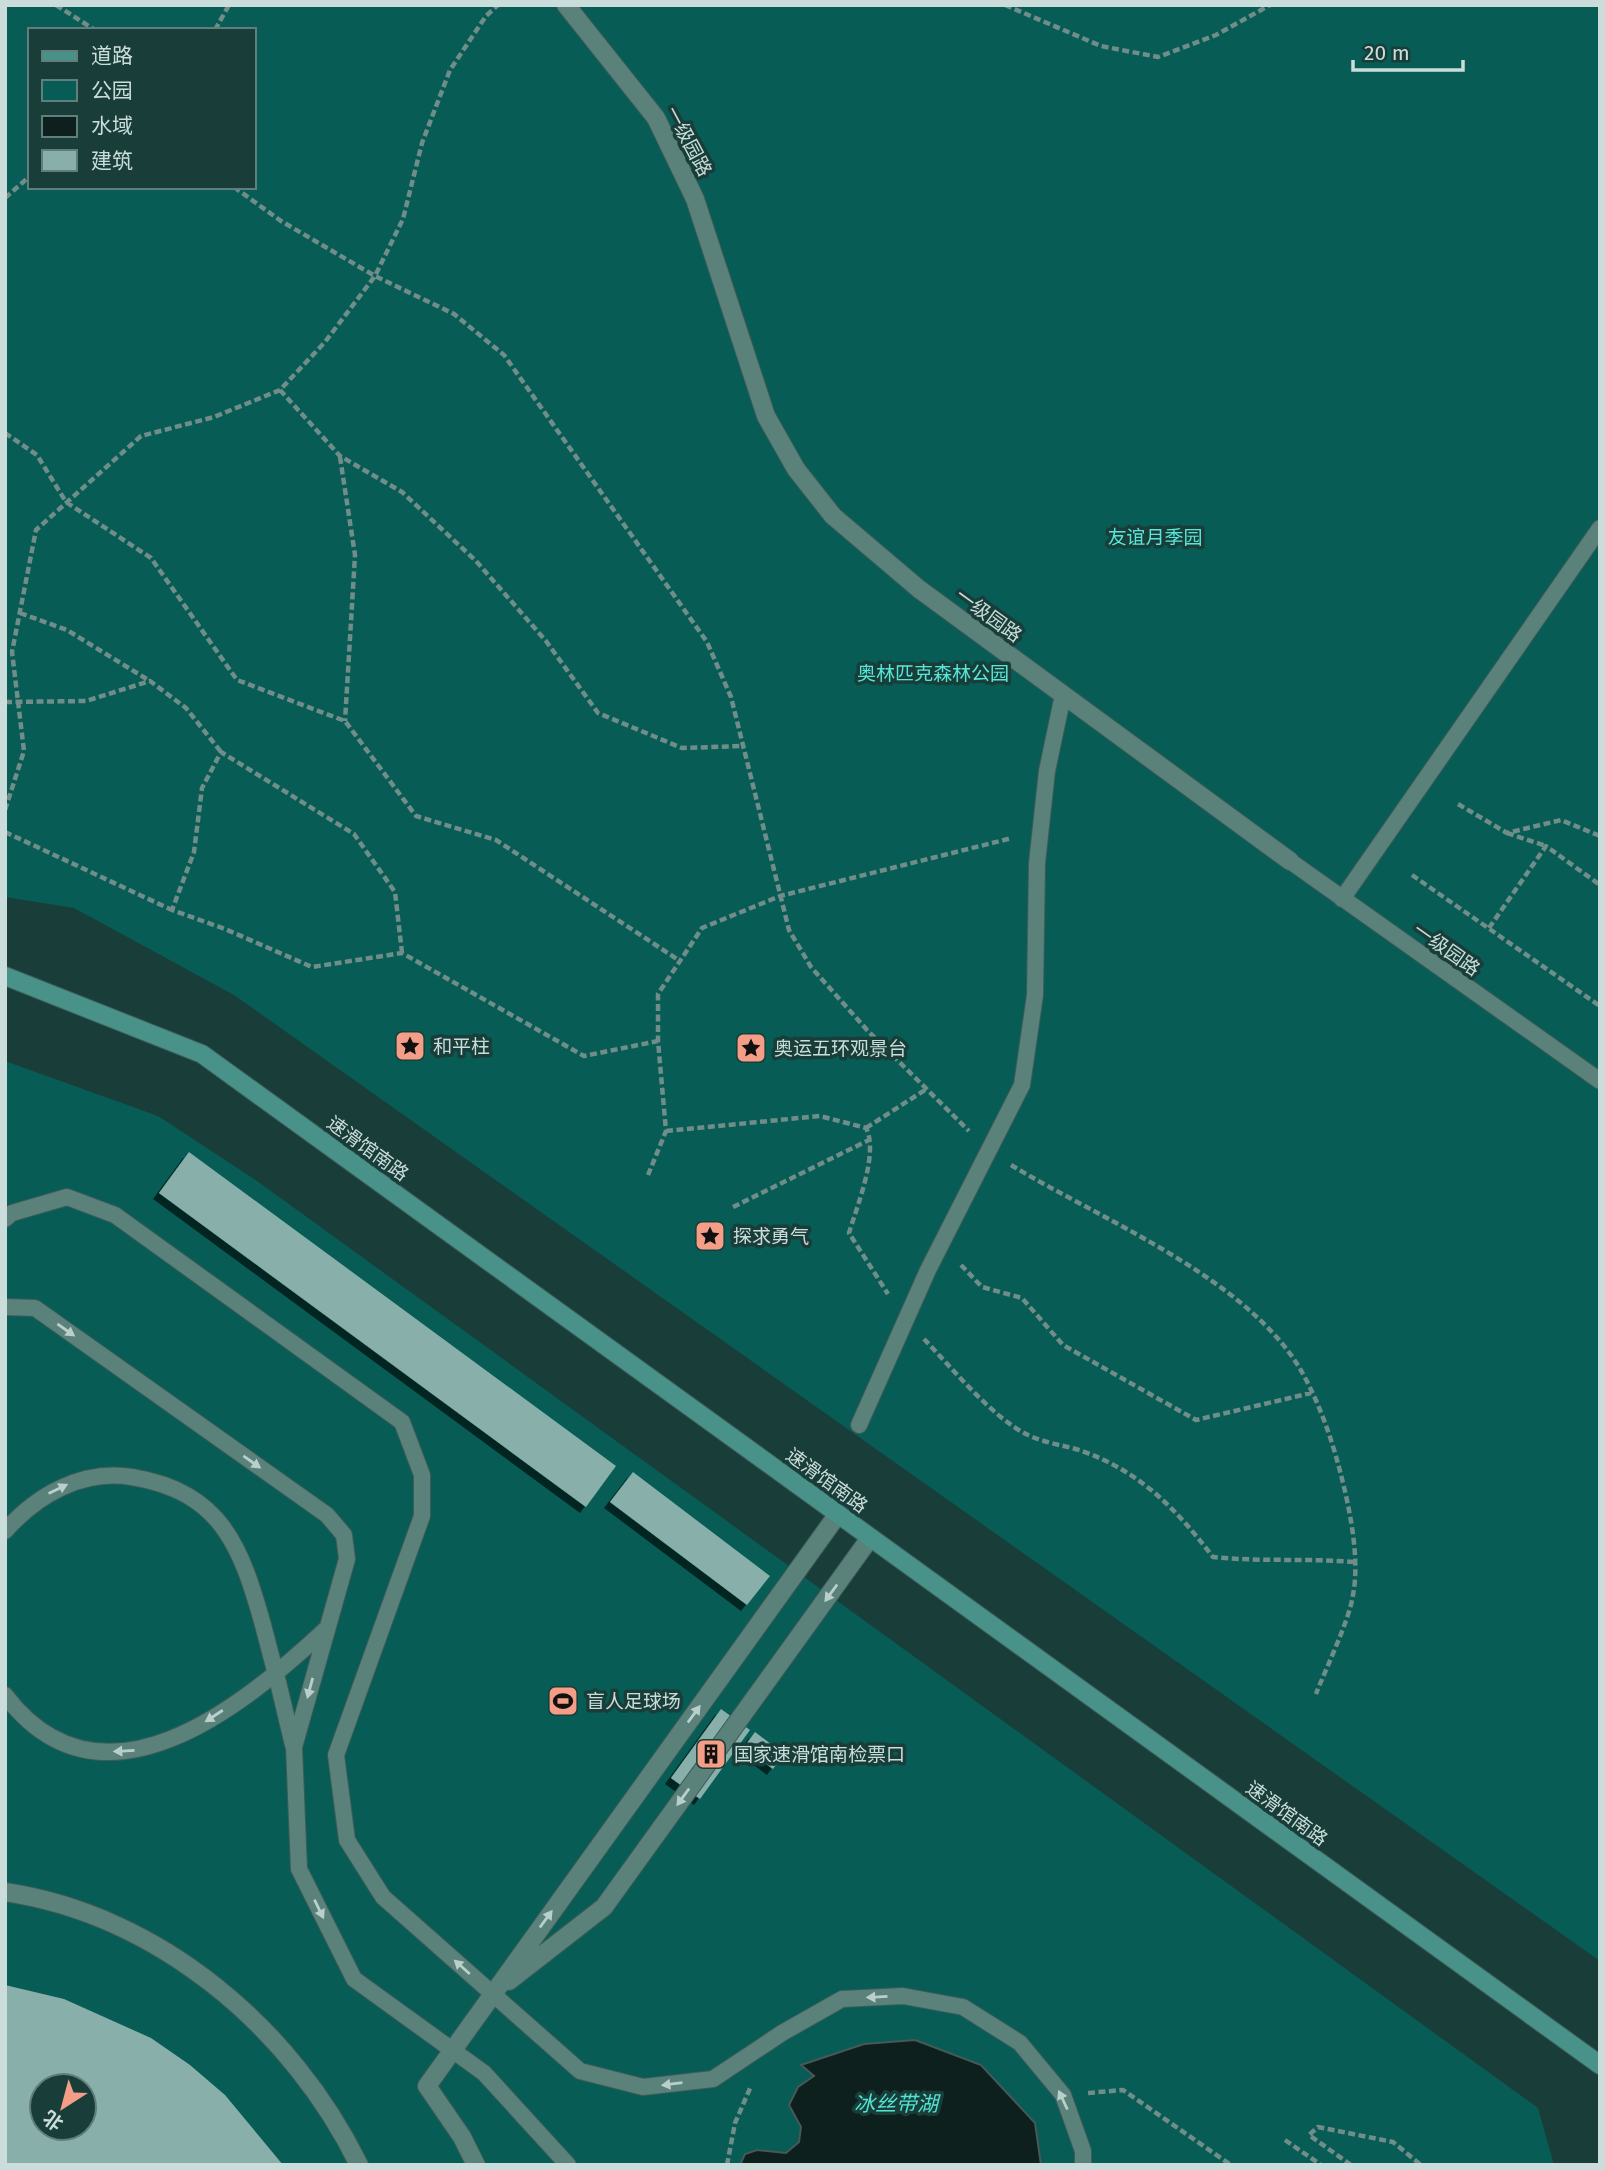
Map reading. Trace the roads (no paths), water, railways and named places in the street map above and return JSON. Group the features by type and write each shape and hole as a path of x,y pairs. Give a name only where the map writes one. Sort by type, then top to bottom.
{"street":[{"name":"一级园路","path":"566,5 662,129 695,199 766,416 796,470 833,516 919,589 1290,861"},
{"name":"速滑馆南路","path":"6,979 202,1054 1600,2065"},
{"path":"476,2165 462,2137 427,2086 838,1514"},
{"path":"492,1994 604,1907 870,1538"},
{"path":"5,1892 60,1905 118,1927 183,1963 233,2000 298,2066 324,2101 359,2165"}],"lane":[{"path":"1342,899 1600,528"},
{"path":"859,1425 941,1244 1022,1085 1035,995 1040,832 1047,771 1063,695"},
{"name":"一级园路","path":"1290,861 1600,1081"},
{"path":"5,1219 12,1213 67,1197 115,1215 402,1422 422,1475 422,1516 336,1755 340,1804 347,1840 383,1897 579,2071 643,2087 712,2079 842,1999 903,1996 927,2000 963,2007 1020,2043 1063,2095 1083,2151 1083,2165"},
{"path":"5,1307 35,1308 327,1516 344,1535 347,1559 294,1747"},
{"path":"5,1531 22,1512 44,1496 68,1484 95,1477 122,1475 174,1489 198,1502 218,1520 247,1566 294,1747 299,1869 354,1979 484,2073 568,2165"},
{"path":"5,1695 35,1726 59,1740 98,1750 139,1751 165,1744 189,1732 277,1674 326,1629"}],"water":[{"name":"冰丝带湖","path":"915,2040 981,2065 1035,2123 1041,2165 740,2165 745,2154 757,2150 786,2153 799,2142 801,2127 789,2105 798,2087 814,2076 801,2065 864,2044"}],"place":[{"name":"和平柱","path":"410,1046"},
{"name":"奥运五环观景台","path":"751,1048"},
{"name":"探求勇气","path":"710,1236"},
{"name":"盲人足球场","path":"563,1701"},
{"name":"国家速滑馆南检票口","path":"711,1754"}],"park label":[{"name":"友谊月季园","path":"1155,537"},
{"name":"奥林匹克森林公园","path":"933,673"}]}
